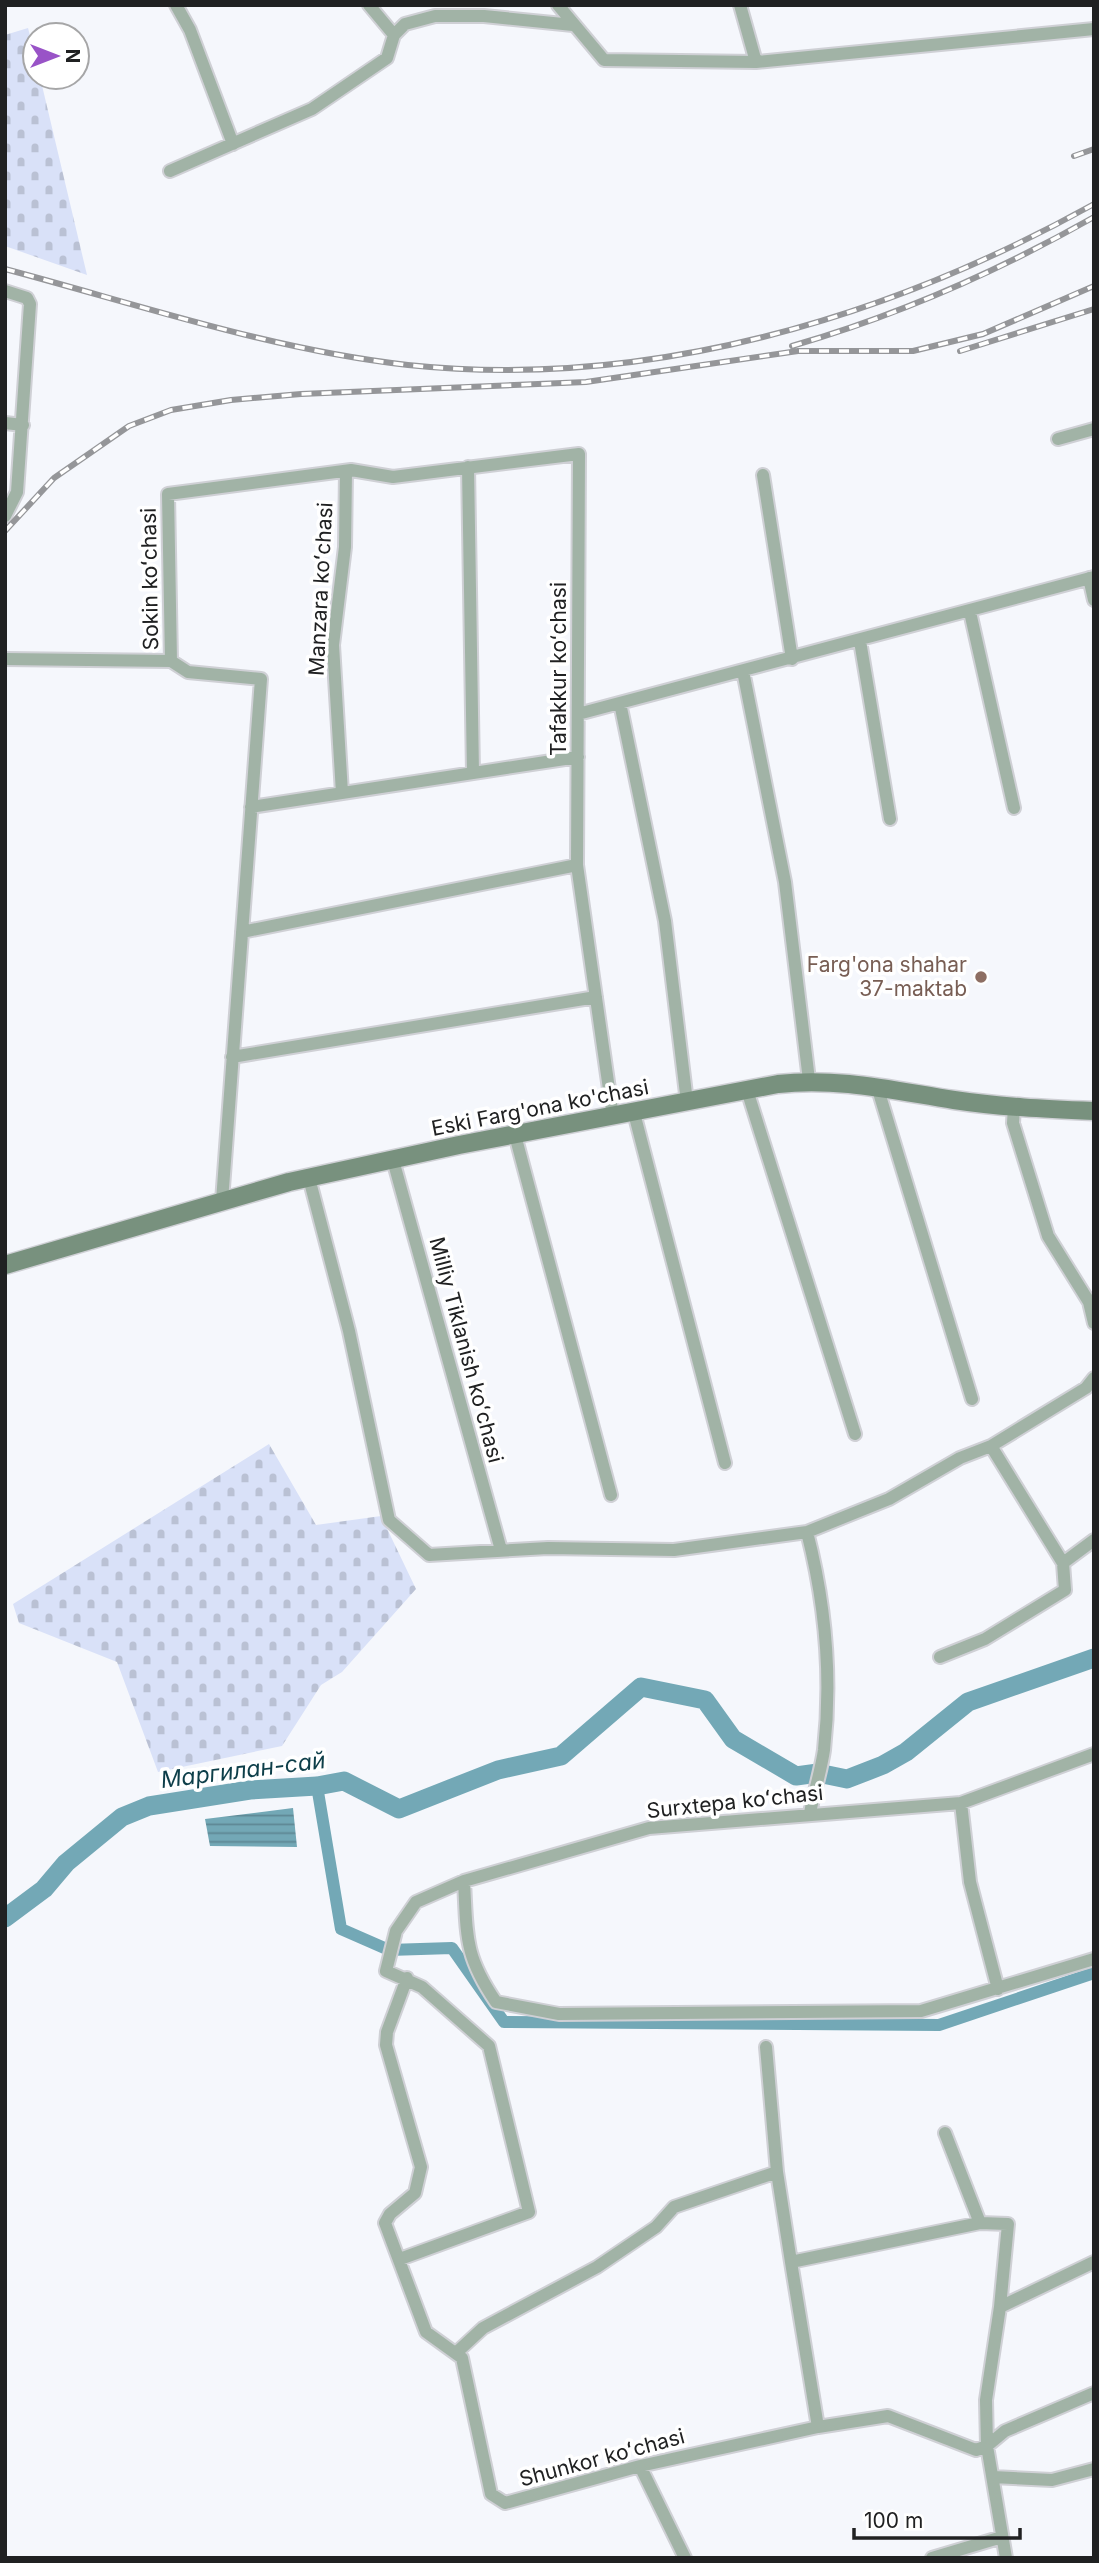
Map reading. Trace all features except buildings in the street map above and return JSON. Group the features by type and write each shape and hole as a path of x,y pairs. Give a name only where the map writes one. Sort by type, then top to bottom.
{"main road":[{"name":"Eski Farg'ona ko'chasi","path":"5,1265 309,1178 515,1135 809,1080 877,1086 1014,1107 1094,1111"}],"street":[{"path":"176,5 190,30 233,144"},
{"path":"369,5 394,35"},
{"path":"558,5 604,60 756,62 1094,29"},
{"path":"740,5 756,62"},
{"path":"170,171 323,102 387,58 394,35 405,24 435,16 484,16 573,25"},
{"path":"5,291 24,296 30,304 17,492 5,516"},
{"path":"5,423 23,425"},
{"path":"1058,439 1094,429"},
{"name":"Tafakkur koʻchasi","path":"346,471 393,477 579,454 577,865 613,1117"},
{"path":"468,467 473,774"},
{"name":"Sokin koʻchasi","path":"222,1201 261,679 188,672 171,661 168,494 346,471"},
{"name":"Manzara koʻchasi","path":"342,793 333,645 345,547 346,471"},
{"path":"763,475 792,659"},
{"path":"578,714 970,612 1091,577 1094,600"},
{"path":"970,612 1014,808"},
{"path":"860,641 890,819"},
{"path":"5,659 171,661"},
{"path":"743,671 785,882 809,1080"},
{"path":"620,703 665,921 687,1102"},
{"path":"251,807 578,757"},
{"path":"242,932 577,865"},
{"path":"232,1057 596,997"},
{"path":"877,1086 971,1399"},
{"path":"747,1090 855,1434"},
{"path":"1014,1107 1013,1123 1048,1236 1091,1301 1094,1323"},
{"path":"634,1113 725,1463"},
{"path":"515,1135 611,1495"},
{"name":"Milliy Tiklanish koʻchasi","path":"393,1160 501,1550"},
{"path":"309,1178 349,1331 388,1520 429,1555 501,1550 674,1550 807,1532 889,1499 960,1458 991,1446 1086,1388 1094,1378"},
{"path":"940,1657 985,1639 1065,1590 1063,1563 991,1446"},
{"path":"807,1532 818,1579 824,1639 826,1721 810,1813"},
{"path":"1063,1563 1094,1540"},
{"name":"Surxtepa koʻchasi","path":"407,1978 386,1971 394,1937 416,1902 464,1881 649,1828 961,1803 1094,1754"},
{"path":"961,1803 970,1882 998,1989"},
{"path":"464,1881 468,1948 477,1975 496,2002 559,2014 920,2011 1094,1959"},
{"path":"400,2259 529,2212 489,2046 448,2008 407,1978 387,2032 386,2045 421,2167 415,2193 385,2223 426,2332 456,2354 483,2328 597,2267 656,2227 674,2207 777,2172"},
{"path":"766,2048 777,2172 818,2427"},
{"path":"945,2133 980,2223"},
{"path":"791,2262 980,2223 1008,2224 1000,2307 986,2400 987,2446 1006,2558"},
{"path":"1000,2307 1094,2262"},
{"name":"Shunkor koʻchasi","path":"456,2354 462,2358 491,2494 505,2503 640,2466 818,2427 887,2416 976,2450 987,2446"},
{"path":"987,2446 1005,2431 1094,2393"},
{"path":"640,2466 685,2558"},
{"path":"993,2477 1052,2480 1094,2469"},
{"path":"932,2558 1002,2538"}],"green space":[{"path":"21,30 21,91 43,91 87,275 5,246 5,35"},
{"path":"269,1444 316,1525 381,1516 416,1589 342,1672 321,1685 282,1746 158,1772 117,1662 19,1623 13,1604"}],"shaded area":[{"path":"293,1808 297,1847 210,1846 205,1819"}],"waterway":[{"name":"Маргилан-сай","path":"5,1918 44,1889 66,1863 122,1817 149,1806 250,1790 317,1786 344,1781 399,1809 498,1770 561,1756 641,1687 705,1700 733,1739 796,1776 818,1773 847,1779 883,1765 906,1752 968,1702 1094,1658"},
{"path":"317,1786 341,1929 389,1950 452,1948 504,2022 939,2025 1094,1973"}],"railway":[{"path":"1074,156 1094,149"},
{"path":"5,269 256,337 357,358 408,365 498,370 587,367 676,355 763,337 849,312 933,281 1015,245 1094,204"},
{"path":"792,346 871,320 947,290 1021,256 1094,217"},
{"path":"5,531 54,478 129,426 171,410 231,400 301,394 586,382 798,351 913,351 983,334 1094,286"},
{"path":"960,351 1094,309"}],"place":[{"name":"Farg'ona shahar 37-maktab","path":"981,977"}]}
